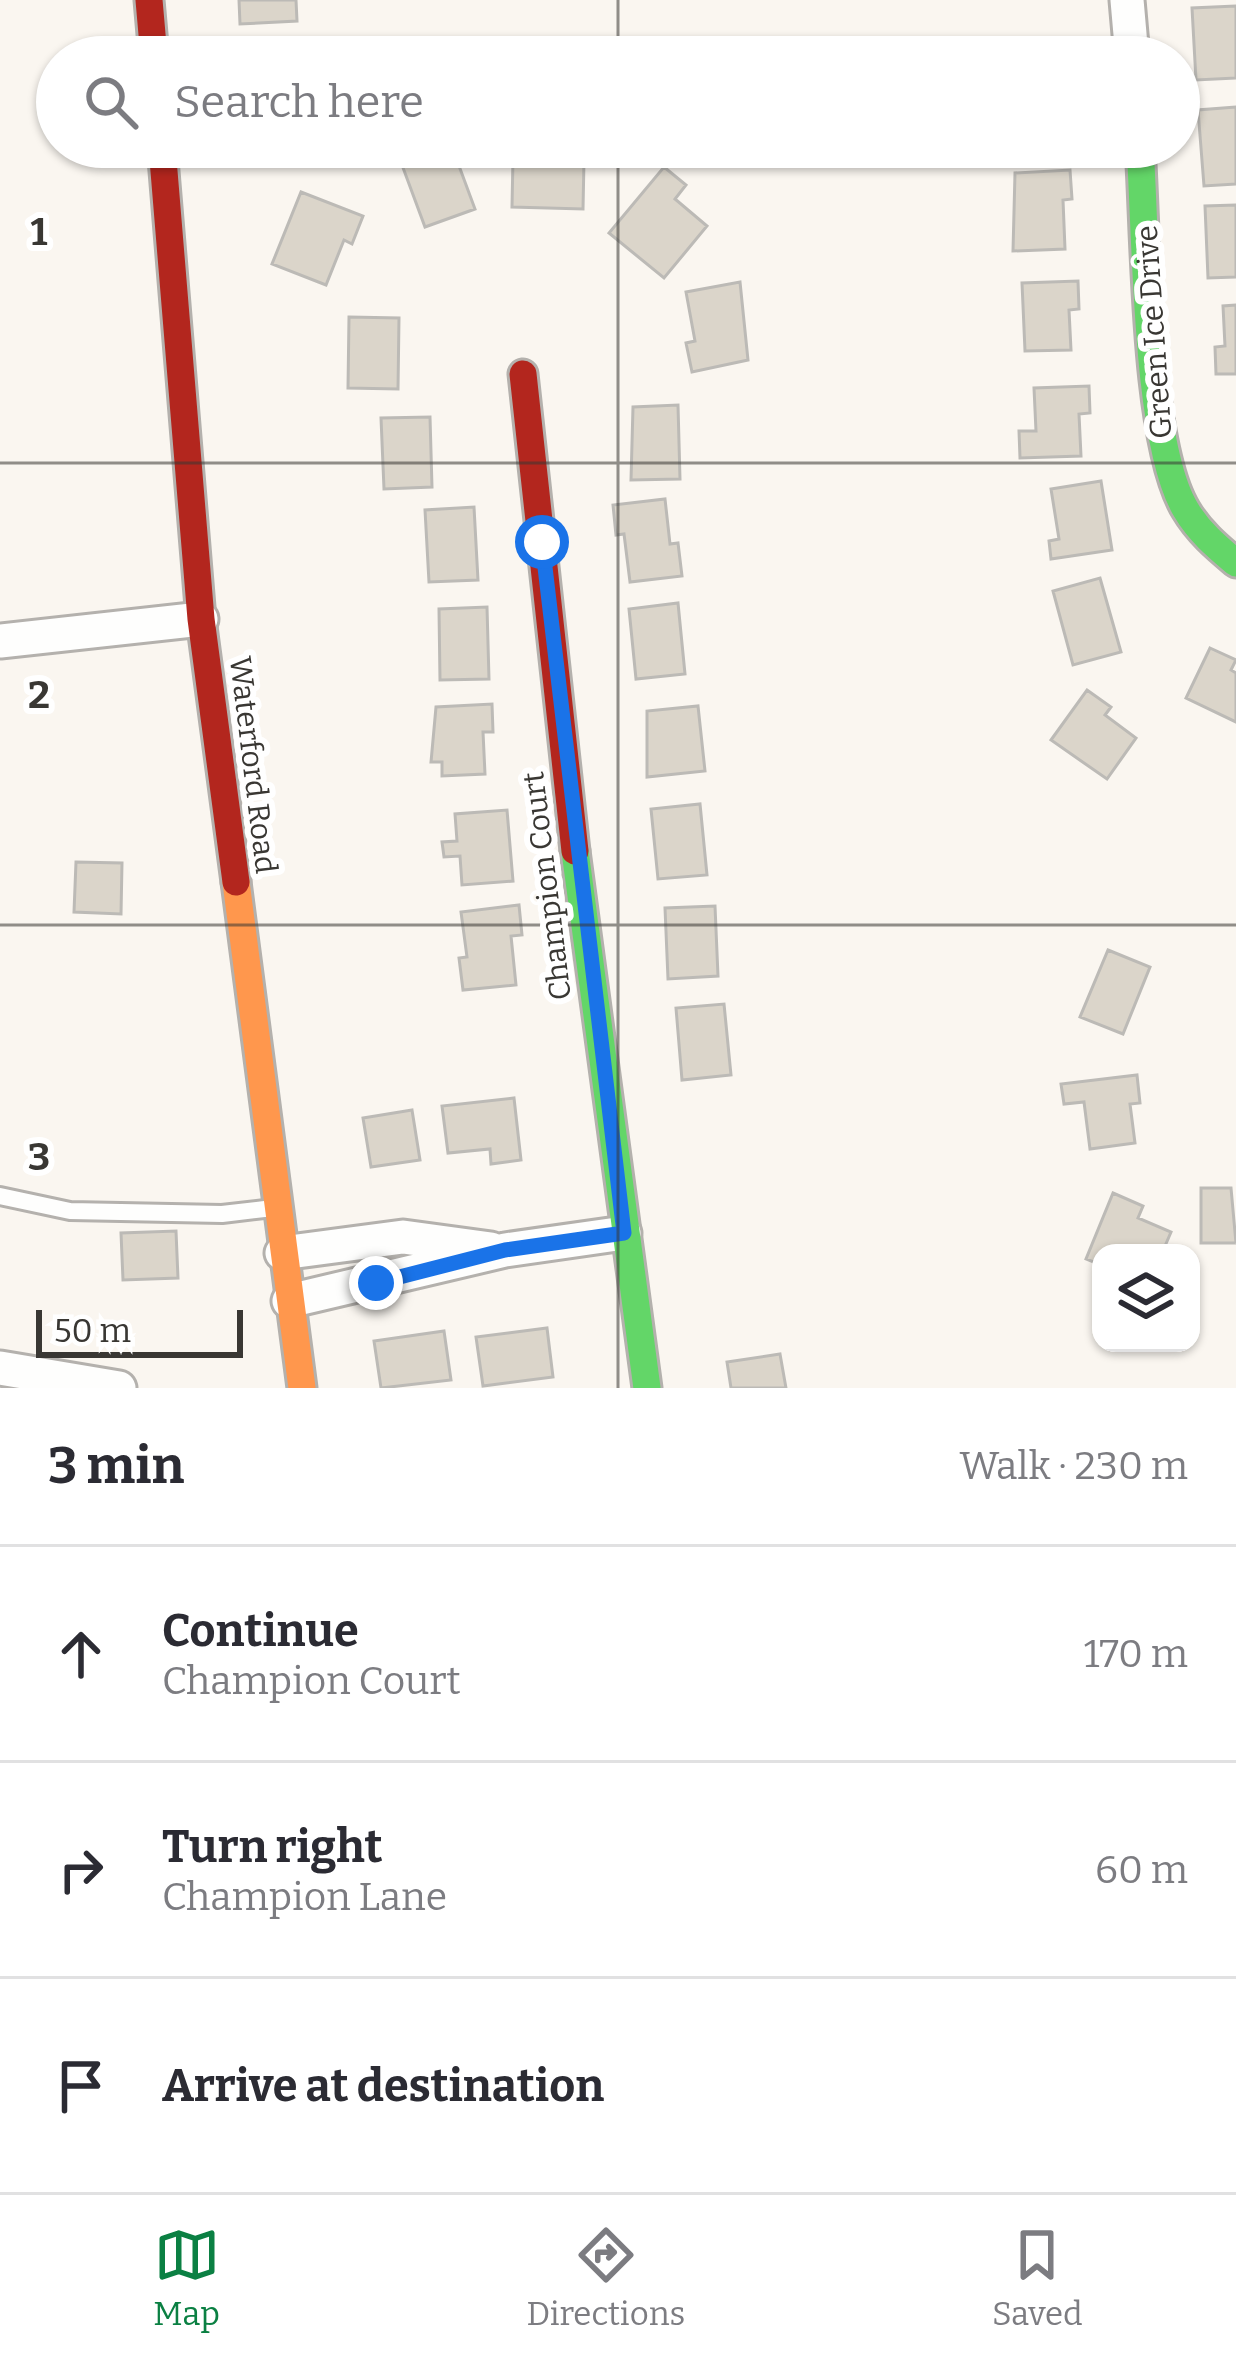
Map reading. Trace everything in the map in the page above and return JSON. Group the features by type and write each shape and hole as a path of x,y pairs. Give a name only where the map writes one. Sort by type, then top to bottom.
{"street":[{"path":"149,0 152,36"},
{"path":"1127,0 1130,36"},
{"name":"Waterford Road","path":"164,168 201,619 302,1388"},
{"name":"Green Ice Drive","path":"1142,168 1163,455 1184,508 1205,537 1236,563"},
{"name":"Champion Court","path":"523,374 590,986 609,1083 624,1233 647,1388"},
{"path":"0,640 201,619"},
{"path":"289,1301 505,1250 624,1233"},
{"path":"282,1252 403,1237 505,1250"},
{"path":"0,1368 118,1388"}],"lane":[{"path":"0,1196 70,1211 222,1214 276,1207"}],"building":[{"path":"239,0 296,0 297,21 240,24"},
{"path":"1236,6 1236,78 1200,80 1200,36 1194,36 1192,8"},
{"path":"1236,107 1236,184 1204,186 1200,110"},
{"path":"403,168 460,168 475,209 425,227"},
{"path":"513,168 584,168 583,209 512,207"},
{"path":"663,168 686,185 675,199 707,226 664,278 609,233"},
{"path":"1070,170 1072,199 1063,200 1065,249 1013,251 1015,173"},
{"path":"301,192 363,216 352,244 344,240 326,285 272,264"},
{"path":"1236,205 1236,277 1208,278 1205,206"},
{"path":"1078,281 1079,309 1069,310 1071,350 1025,351 1022,283"},
{"path":"740,282 748,360 692,372 686,343 695,341 686,292"},
{"path":"1236,305 1236,374 1216,374 1215,347 1225,346 1223,306"},
{"path":"349,317 399,318 398,389 348,388"},
{"path":"1089,386 1090,413 1079,414 1081,456 1020,458 1019,431 1036,431 1034,388"},
{"path":"678,405 680,479 631,480 633,407"},
{"path":"430,417 432,487 384,489 381,418"},
{"path":"1101,481 1112,550 1051,559 1049,541 1059,539 1051,489"},
{"path":"665,499 670,544 678,543 682,576 630,582 624,534 616,535 613,505"},
{"path":"474,507 478,580 429,582 425,510"},
{"path":"1100,578 1121,652 1073,665 1053,591"},
{"path":"678,603 685,674 636,679 629,609"},
{"path":"487,607 489,679 440,680 439,609"},
{"path":"1210,648 1236,660 1231,670 1236,673 1236,722 1186,698"},
{"path":"1087,690 1111,707 1105,715 1136,738 1107,779 1051,740"},
{"path":"492,704 493,732 483,732 485,774 442,776 442,762 431,762 436,707"},
{"path":"698,706 705,771 647,777 647,711"},
{"path":"700,804 707,875 658,879 651,809"},
{"path":"507,810 513,881 462,885 460,856 444,857 442,842 457,841 455,814"},
{"path":"76,862 122,863 121,914 74,912"},
{"path":"519,905 522,935 511,936 516,985 463,990 459,958 467,957 461,912"},
{"path":"715,906 718,976 668,979 665,908"},
{"path":"1108,950 1150,967 1123,1034 1080,1017"},
{"path":"724,1004 731,1075 682,1080 676,1008"},
{"path":"1137,1075 1140,1103 1130,1104 1135,1143 1090,1149 1084,1102 1064,1104 1061,1084"},
{"path":"514,1098 521,1160 491,1164 490,1149 448,1153 442,1106"},
{"path":"412,1110 420,1160 371,1167 363,1118"},
{"path":"1201,1188 1231,1188 1236,1243 1201,1243"},
{"path":"1113,1193 1143,1206 1138,1218 1171,1232 1166,1244 1092,1244"},
{"path":"176,1231 178,1278 123,1280 121,1233"},
{"path":"547,1328 553,1377 483,1386 476,1337"},
{"path":"444,1331 451,1380 381,1388 374,1341"},
{"path":"780,1354 786,1388 731,1388 727,1362"}],"traffic: fast":[{"path":"1141,168 1155,389 1172,479 1186,510 1236,563"},
{"path":"575,851 647,1388"}],"traffic: slow":[{"path":"236,882 302,1388"}],"traffic: jam":[{"path":"149,0 152,36"},
{"path":"164,168 201,619 236,882"},
{"path":"523,374 575,851"}],"route":[{"path":"376,1283 505,1250 624,1233 609,1083 590,986 542,542"}]}
